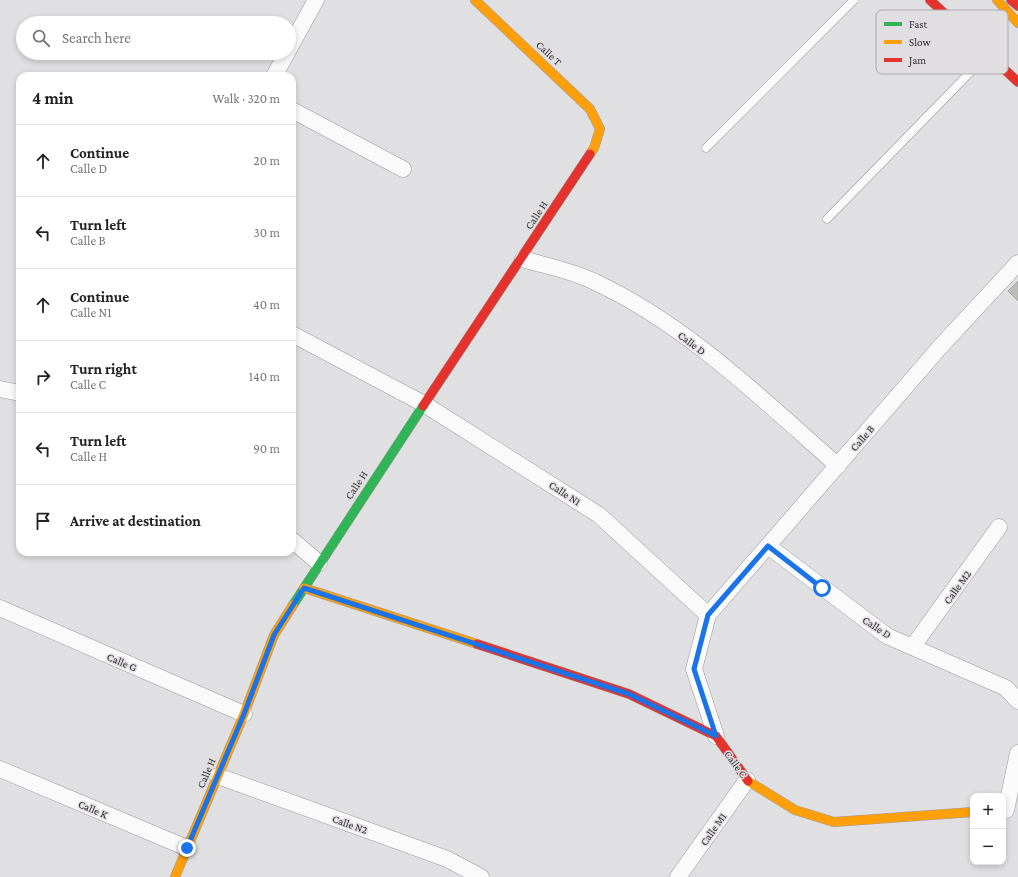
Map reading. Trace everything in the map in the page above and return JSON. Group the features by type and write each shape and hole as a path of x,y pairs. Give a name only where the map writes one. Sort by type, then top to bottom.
{"main road":[{"name":"Calle T","path":"475,0 590,109 600,129"},
{"path":"930,0 941,10"},
{"path":"998,0 1007,10"},
{"path":"1011,0 1018,6"},
{"path":"1008,12 1018,23"},
{"path":"1008,73 1018,82"},
{"name":"Calle H","path":"175,877 244,714 274,635 319,563 522,259 594,148 600,129"},
{"name":"Calle C","path":"304,588 629,694 716,736 747,780 795,810 834,822 970,812"}],"street":[{"path":"296,36 316,0"},
{"path":"276,72 283,60"},
{"path":"296,112 403,169"},
{"name":"Calle D","path":"522,259 594,281 660,318 737,377 838,466"},
{"name":"Calle B","path":"708,615 940,347 1018,263"},
{"name":"Calle N1","path":"296,336 424,404 599,515 708,615"},
{"path":"0,389 16,392"},
{"name":"Calle M2","path":"914,646 999,527"},
{"path":"296,543 319,563"},
{"name":"Calle D","path":"768,546 887,636 914,646 1006,688 1018,701"},
{"name":"Calle G","path":"0,608 244,714"},
{"path":"708,615 694,669 716,736"},
{"path":"1009,810 1018,753"},
{"name":"Calle K","path":"0,769 187,848"},
{"name":"Calle N2","path":"218,776 447,859 481,877"},
{"name":"Calle M1","path":"678,877 747,780"}],"lane":[{"path":"706,148 854,0"},
{"path":"827,219 968,74"}],"building":[{"path":"1018,281 1018,301 1008,291"}],"traffic: fast":[{"path":"293,605 423,406"}],"traffic: slow":[{"path":"475,0 590,109 600,129 594,148 590,154"},
{"path":"997,0 1006,10"},
{"path":"1008,12 1018,23"},
{"path":"304,588 477,644"},
{"path":"175,877 244,714 274,635 293,605"},
{"path":"748,781 795,810 834,822 970,812"}],"traffic: jam":[{"path":"930,0 941,10"},
{"path":"1011,0 1018,6"},
{"path":"1008,73 1018,82"},
{"path":"423,406 590,154"},
{"path":"477,644 629,694 716,736 748,781"}],"route":[{"path":"187,848 244,714 274,635 304,588 481,647 629,694 716,736 694,669 708,615 768,546 822,588"}]}
